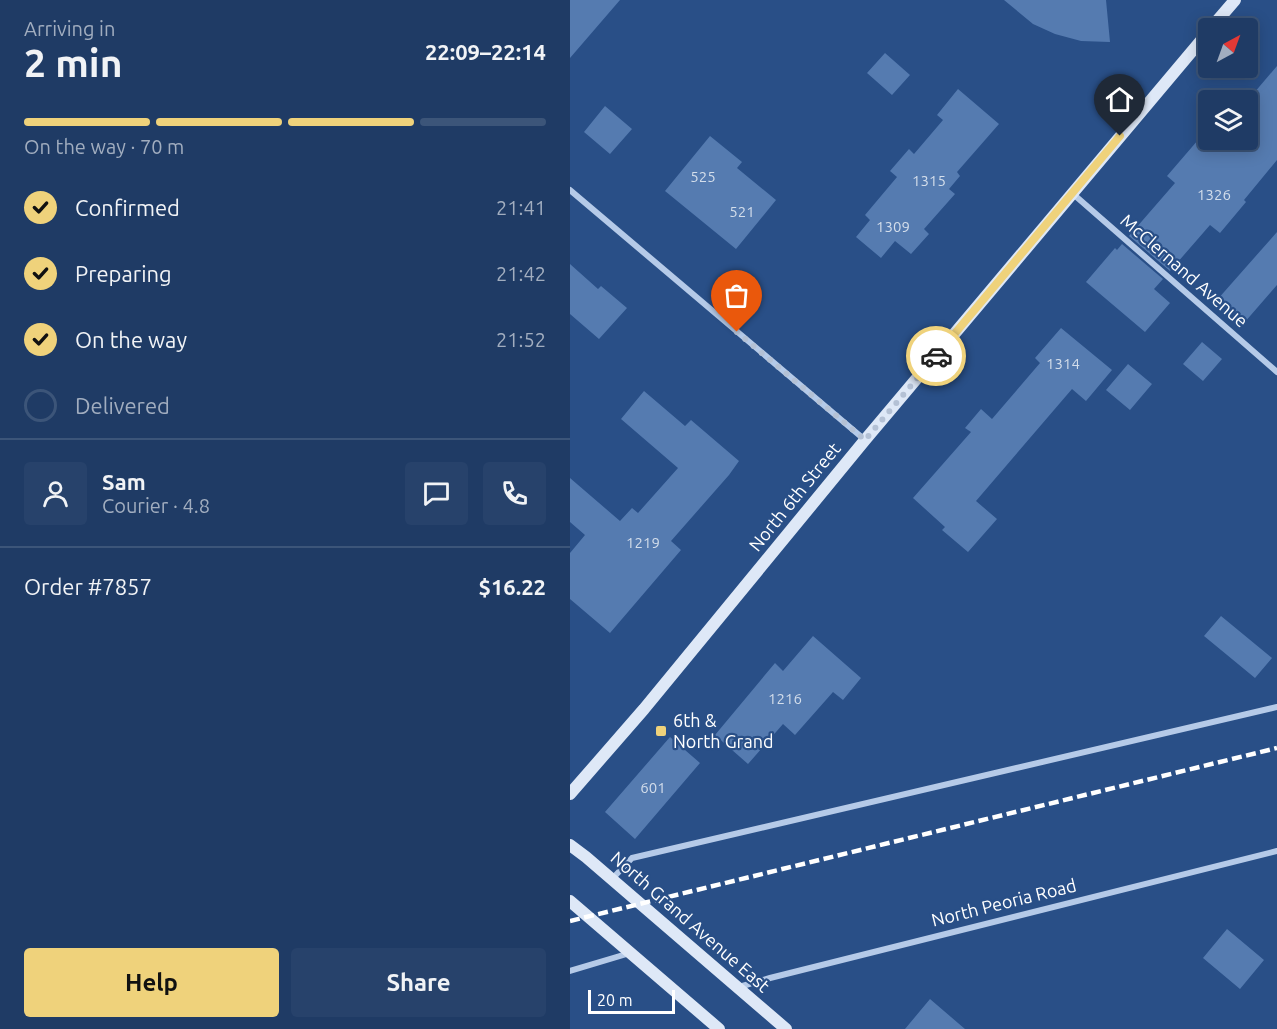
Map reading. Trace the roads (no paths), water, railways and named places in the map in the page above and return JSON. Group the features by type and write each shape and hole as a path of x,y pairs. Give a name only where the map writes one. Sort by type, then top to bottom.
{"main road":[{"name":"North 6th Street","path":"1220,18 1235,0"},
{"name":"North 6th Street","path":"570,794 644,709 865,440 1198,44"},
{"name":"North Grand Avenue East","path":"570,845 786,1029"},
{"path":"570,902 718,1029"}],"street":[{"path":"570,190 865,440"},
{"name":"McClernand Avenue","path":"1071,193 1277,372"},
{"path":"612,879 632,858 1277,707"},
{"name":"North Peoria Road","path":"739,987 1141,883 1277,851"},
{"path":"570,971 630,953"}],"railway":[{"path":"570,921 1277,748"}],"place":[{"name":"6th & North Grand","path":"661,731"}]}
